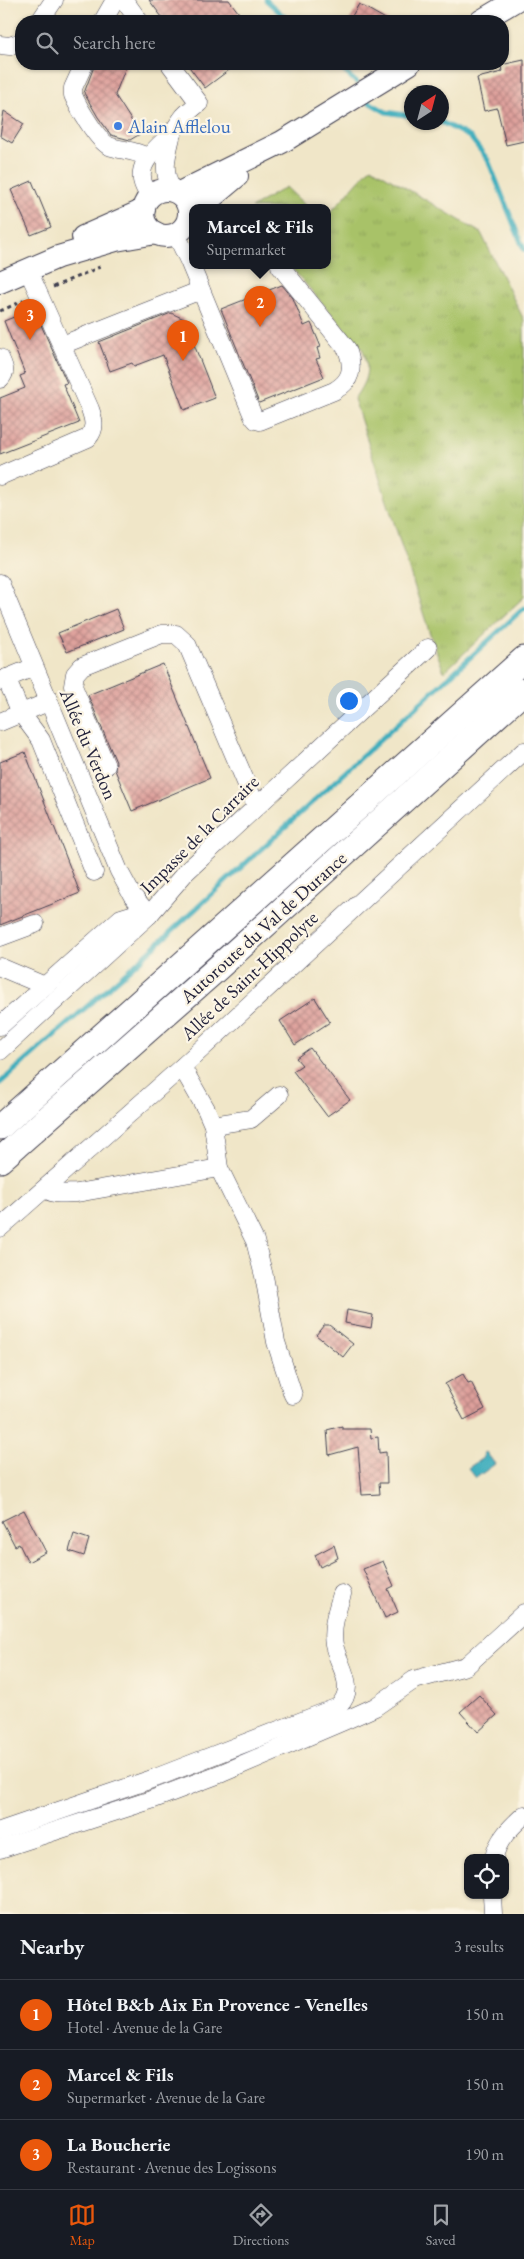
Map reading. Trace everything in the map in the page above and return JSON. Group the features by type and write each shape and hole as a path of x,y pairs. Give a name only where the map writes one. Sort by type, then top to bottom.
{"highway":[{"name":"Autoroute du Val de Durance","path":"0,1127 524,659"},
{"name":"Autoroute du Val de Durance","path":"0,1160 211,974 524,691"}],"main road":[{"path":"491,15 516,0"},
{"path":"203,204 282,142 399,70"},
{"path":"0,271 147,203 157,192 175,192 282,142"},
{"path":"175,192 188,204 182,222"},
{"path":"147,203 146,224 182,222"},
{"path":"0,282 58,257 182,222"}],"street":[{"path":"44,15 54,0"},
{"path":"106,15 115,0"},
{"path":"124,0 135,15"},
{"path":"0,45 10,46 15,44"},
{"path":"81,70 73,88 73,95 102,141 114,147 128,149 147,157"},
{"path":"147,203 141,176 147,157 199,103 174,70"},
{"path":"172,133 165,163 165,178 175,192"},
{"path":"182,222 189,252"},
{"path":"194,269 252,416 260,421 342,386 350,374 352,361 347,349 282,269"},
{"path":"0,476 88,438 92,433 93,418 28,270"},
{"path":"62,345 201,290"},
{"path":"0,358 5,370 4,375 0,379"},
{"name":"Allée du Verdon","path":"0,583 119,871 132,895 149,915"},
{"path":"106,766 73,686 75,674 82,666 162,634 176,634 188,644 256,806"},
{"name":"Impasse de la Carraire","path":"0,1051 149,915 173,885 428,648"},
{"path":"34,667 3,680 21,713 41,740 94,872"},
{"path":"0,722 48,702"},
{"name":"Allée de Saint-Hippolyte","path":"0,1228 182,1067 524,751"},
{"path":"0,1026 120,918 134,914 149,915"},
{"path":"0,937 35,924"},
{"path":"0,967 45,986"},
{"path":"182,1067 194,1085 212,1125 219,1168 255,1241 264,1276 276,1342 293,1395"},
{"path":"212,1125 250,1119 279,1095"},
{"path":"46,1189 57,1194 77,1193 219,1168"},
{"path":"0,1831 146,1781 338,1707 344,1702 347,1694 347,1682 334,1644 333,1633 335,1615 342,1594"},
{"path":"0,1849 78,1825 222,1773 344,1721 375,1707 414,1680 466,1666 524,1613"},
{"path":"495,1854 499,1843 524,1815"},
{"path":"492,1899 493,1914"}],"path":[{"path":"0,311 107,264"}],"green space":[{"path":"371,167 481,233 524,320 524,597 444,672 354,399 362,387 366,376 367,364 363,350 293,269 331,269 331,212"},
{"path":"286,187 304,204 258,204"}],"water":[{"path":"486,1452 495,1464 476,1478 468,1468 484,1457 483,1454"}],"building":[{"path":"149,0 229,0 240,15 160,15"},
{"path":"359,4 378,15 353,15"},
{"path":"524,60 524,141 506,145 497,108 484,111 477,78 502,72 502,70 509,70 509,63"},
{"path":"93,70 125,70 115,95 140,134 130,140 111,135 84,93"},
{"path":"192,70 229,70 205,88"},
{"path":"4,111 24,124 12,143 0,136"},
{"path":"32,181 51,227 31,235 11,190"},
{"path":"282,285 293,298 304,326 311,323 321,347 317,348 320,358 316,359 324,377 259,403 221,309"},
{"path":"34,309 67,383 63,384 79,423 0,454 0,398 25,388 20,376 25,374 4,321"},
{"path":"171,313 184,319 215,398 184,410 163,355 134,366 132,363 110,371 99,342"},
{"path":"116,609 124,629 67,652 58,633"},
{"path":"163,664 210,778 132,811 115,770 116,762 88,695"},
{"path":"25,752 80,893 0,925 0,762"},
{"path":"315,998 330,1022 295,1045 280,1021"},
{"path":"310,1048 350,1100 327,1116 293,1071 302,1065 296,1058"},
{"path":"347,1310 373,1315 371,1328 345,1323"},
{"path":"324,1325 329,1325 353,1344 343,1357 316,1335"},
{"path":"463,1374 468,1383 471,1382 485,1409 464,1420 445,1384"},
{"path":"342,1426 342,1429 370,1429 371,1438 378,1437 379,1453 386,1452 387,1483 379,1483 380,1494 362,1495 358,1447 329,1455 327,1430"},
{"path":"24,1510 46,1552 28,1562 19,1544 15,1546 2,1521"},
{"path":"74,1534 89,1539 84,1556 69,1551"},
{"path":"334,1545 338,1558 320,1567 315,1555"},
{"path":"383,1561 394,1586 388,1589 398,1612 385,1618 363,1569"},
{"path":"479,1695 497,1715 478,1732 460,1712"}],"waterway":[{"path":"266,0 282,15"},
{"path":"343,70 356,82"},
{"path":"367,101 386,112 404,115"},
{"path":"449,126 470,137 488,160 524,250"},
{"path":"0,1083 140,960 524,608"}],"place":[{"name":"Alain Afflelou","path":"118,126"},
{"name":"Marcel & Fils","path":"260,327"},
{"name":"La Boucherie","path":"30,340"},
{"name":"Hôtel B&b Aix En Provence - Venelles","path":"183,361"}]}
